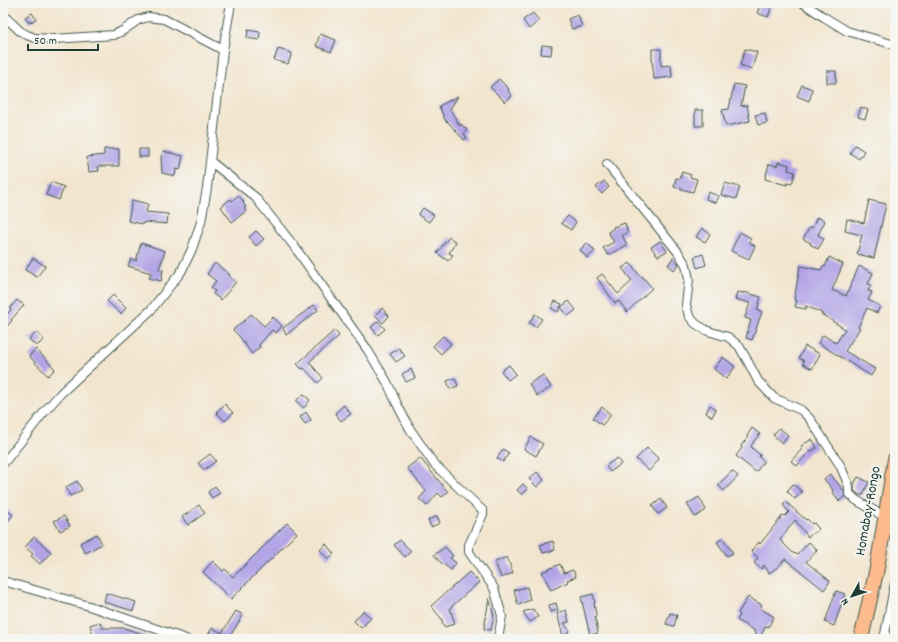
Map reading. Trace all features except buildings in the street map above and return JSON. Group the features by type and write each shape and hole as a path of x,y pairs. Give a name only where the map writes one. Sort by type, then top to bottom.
{"highway":[{"name":"Homabay-Rongo","path":"861,639 890,518 895,459"}],"street":[{"path":"3,464 61,393 151,310 181,272 192,249 201,222 207,188 223,50 231,3"},
{"path":"803,3 847,31 895,45"},
{"path":"3,15 27,35 35,38 114,35 138,20 148,17 164,19 223,50"},
{"path":"210,161 255,197 294,246 367,349 387,382 410,429 434,464 482,511 483,514 469,545 469,552 494,588 502,616 498,639"},
{"path":"607,164 678,252 686,265 689,279 686,305 689,316 696,324 708,331 728,337 739,346 758,381 774,398 801,410 810,419 840,465 849,486 849,493 856,500 890,518"},
{"path":"3,581 89,606 186,639"},
{"path":"884,639 895,583"}]}
